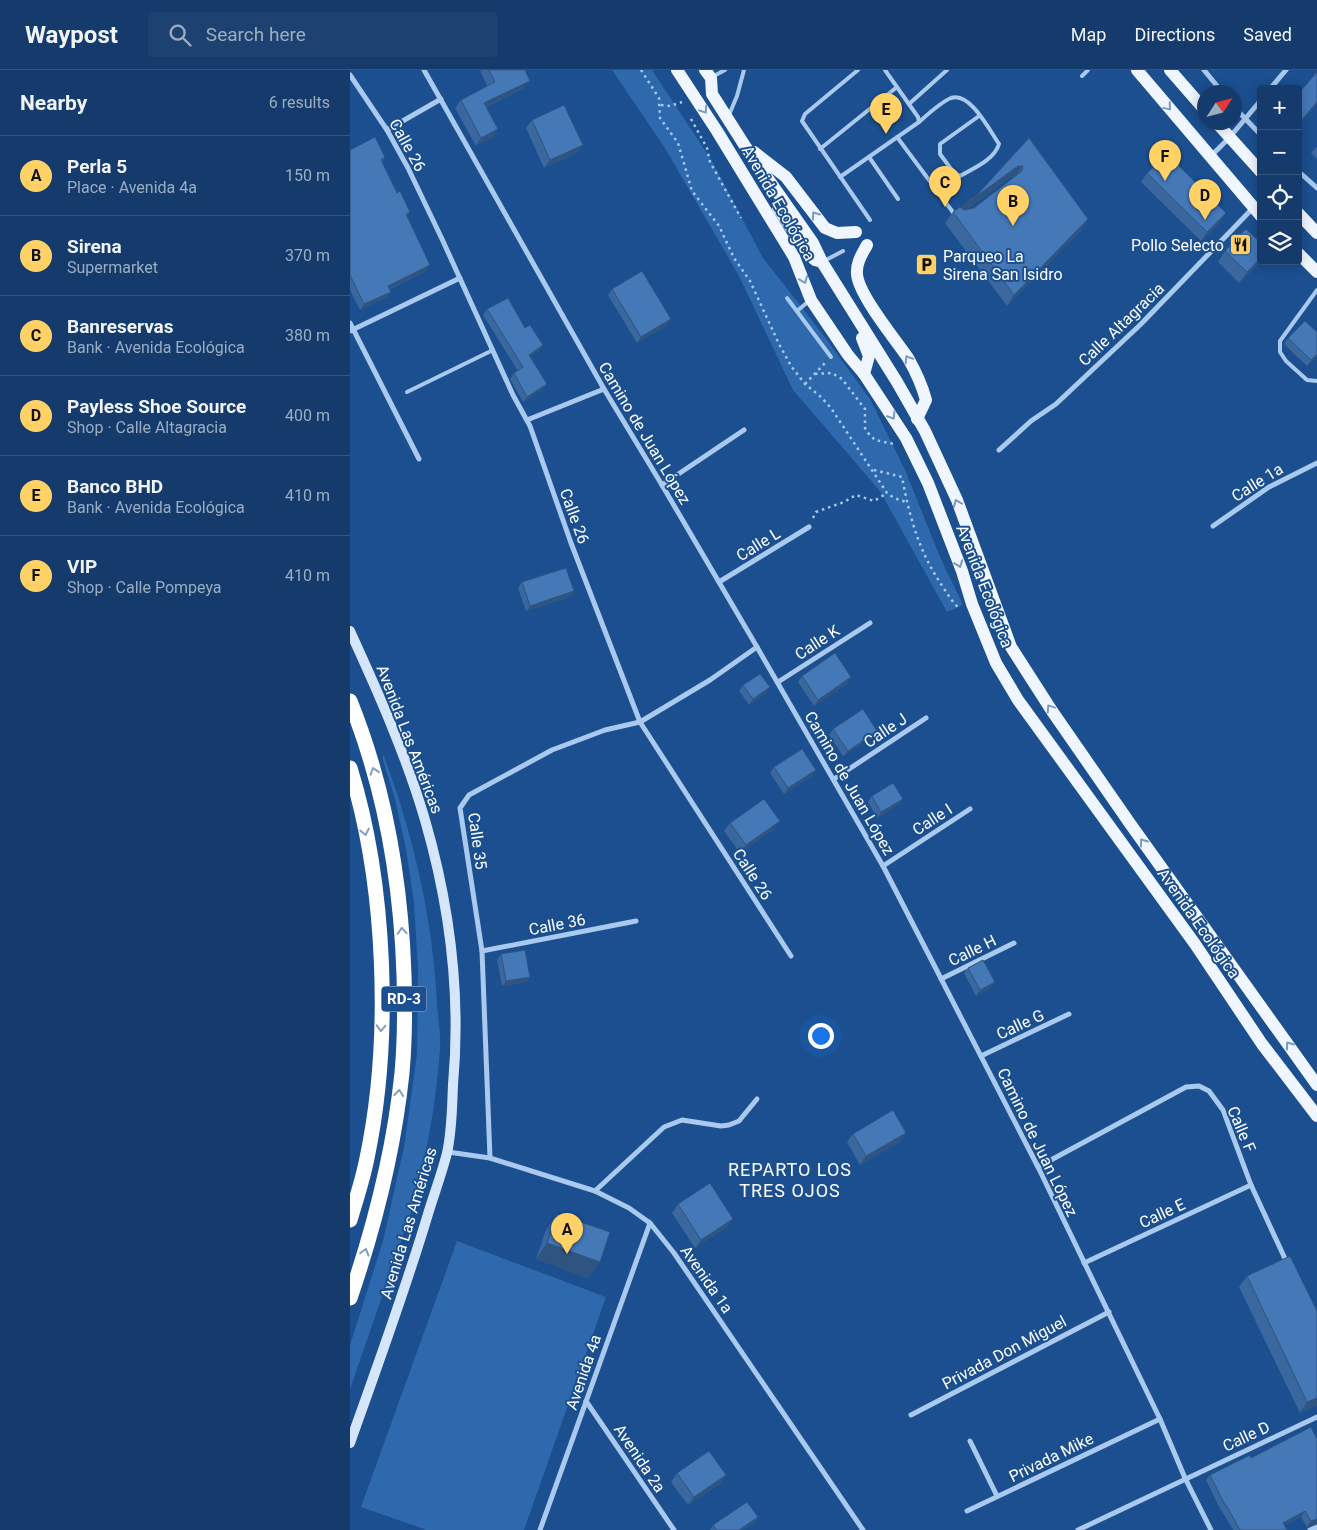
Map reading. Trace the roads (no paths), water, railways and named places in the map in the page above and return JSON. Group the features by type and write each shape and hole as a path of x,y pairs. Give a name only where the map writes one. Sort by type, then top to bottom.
{"highway":[{"name":"RD-3","path":"350,701 376,779 392,851 402,938 405,1027 396,1119 386,1169 376,1212 350,1298"},
{"name":"RD-3","path":"350,768 375,883 379,936 381,1020 374,1113 367,1158 350,1220"}],"main road":[{"name":"Avenida Ecológica","path":"677,70 718,131 794,257 811,300 848,355 864,374 906,438 928,482 972,604 996,662 1018,700 1195,944 1262,1044 1317,1116"},
{"path":"1137,70 1257,212"},
{"path":"1170,70 1197,101"},
{"name":"Avenida Ecológica","path":"708,74 712,94 745,146 813,244 822,262 897,382 933,448 957,500 1011,647 1052,711 1317,1085"},
{"path":"1222,130 1257,168"},
{"path":"745,146 786,177 826,228 837,233 856,232"},
{"path":"740,169 755,176 808,254 814,260 822,262 826,271 826,280 829,288 851,320 869,356 864,374"},
{"path":"1302,218 1317,233"},
{"path":"867,245 857,268 860,287 908,359 922,385 926,400 917,419"},
{"path":"1302,257 1317,272"},
{"name":"Avenida Las Américas","path":"350,630 409,771 432,846 447,924 454,982 456,1020 456,1054 447,1151 416,1254 350,1443"}],"street":[{"name":"Camino de Juan López","path":"424,70 604,389 778,682 883,866 1038,1168 1160,1419 1185,1478 1211,1530"},
{"path":"1204,70 1216,85"},
{"path":"1273,85 1286,70"},
{"name":"Calle 26","path":"350,76 387,130 420,192 526,420 640,722 791,956"},
{"path":"387,130 441,99"},
{"path":"1210,157 1257,105"},
{"path":"1242,117 1257,131"},
{"path":"1302,175 1317,188"},
{"name":"Calle Altagracia","path":"999,450 1031,421 1056,404 1257,212"},
{"path":"352,330 460,278"},
{"path":"350,323 419,459"},
{"path":"526,420 604,389"},
{"path":"662,485 744,430"},
{"name":"Calle 1a","path":"1213,526 1269,487 1317,463"},
{"name":"Calle L","path":"719,582 809,527"},
{"name":"Calle K","path":"778,682 870,623"},
{"name":"Calle 35","path":"490,1158 482,951 460,808 469,795 552,750 605,730 640,722 710,680 757,647"},
{"name":"Calle J","path":"834,780 926,718"},
{"name":"Calle I","path":"883,866 970,809"},
{"name":"Calle 36","path":"482,951 636,921"},
{"name":"Calle H","path":"941,979 1014,943"},
{"name":"Calle G","path":"981,1056 1069,1014"},
{"name":"Calle F","path":"1038,1168 1186,1087 1199,1086 1209,1091 1223,1110 1251,1185 1289,1266"},
{"path":"595,1191 664,1127 682,1120 721,1126 729,1125 739,1121 758,1099"},
{"name":"Avenida 1a","path":"447,1151 490,1158 595,1191 629,1208 650,1223 660,1233 863,1530"},
{"name":"Calle E","path":"1084,1263 1251,1185"},
{"name":"Avenida 4a","path":"540,1530 650,1223"},
{"name":"Privada Don Miguel","path":"911,1415 1108,1312"},
{"name":"Avenida 2a","path":"586,1401 674,1530"},
{"name":"Calle D","path":"1078,1530 1317,1417"},
{"name":"Privada Mike","path":"966,1511 1160,1419"},
{"path":"970,1442 997,1496"},
{"path":"1310,1530 1317,1527"}],"lane":[{"path":"708,74 725,70"},
{"path":"728,117 738,96 744,70"},
{"path":"858,70 805,114 802,121 870,220"},
{"path":"885,70 918,117 919,122"},
{"path":"909,104 947,70"},
{"path":"1082,76 1088,70"},
{"path":"820,149 896,87"},
{"path":"840,177 950,98 968,101 979,116 999,144 991,157 960,176 954,173 940,154 940,144 979,116"},
{"path":"897,137 957,218 960,218"},
{"path":"868,157 898,199"},
{"path":"822,262 843,251"},
{"path":"1317,290 1280,341 1280,352 1286,361 1307,380 1317,380"},
{"path":"787,298 831,357"},
{"path":"797,311 811,300"},
{"path":"407,392 493,350"}],"place":[{"name":"Banco BHD","path":"886,134"},
{"name":"VIP","path":"1165,181"},
{"name":"Banreservas","path":"945,207"},
{"name":"Payless Shoe Source","path":"1205,220"},
{"name":"Sirena","path":"1013,226"},
{"name":"Pollo Selecto","path":"1240,245"},
{"name":"Parqueo La Sirena San Isidro","path":"927,265"},
{"name":"Perla 5","path":"567,1254"}],"district":[{"name":"REPARTO LOS TRES OJOS","path":"790,1180"}]}
